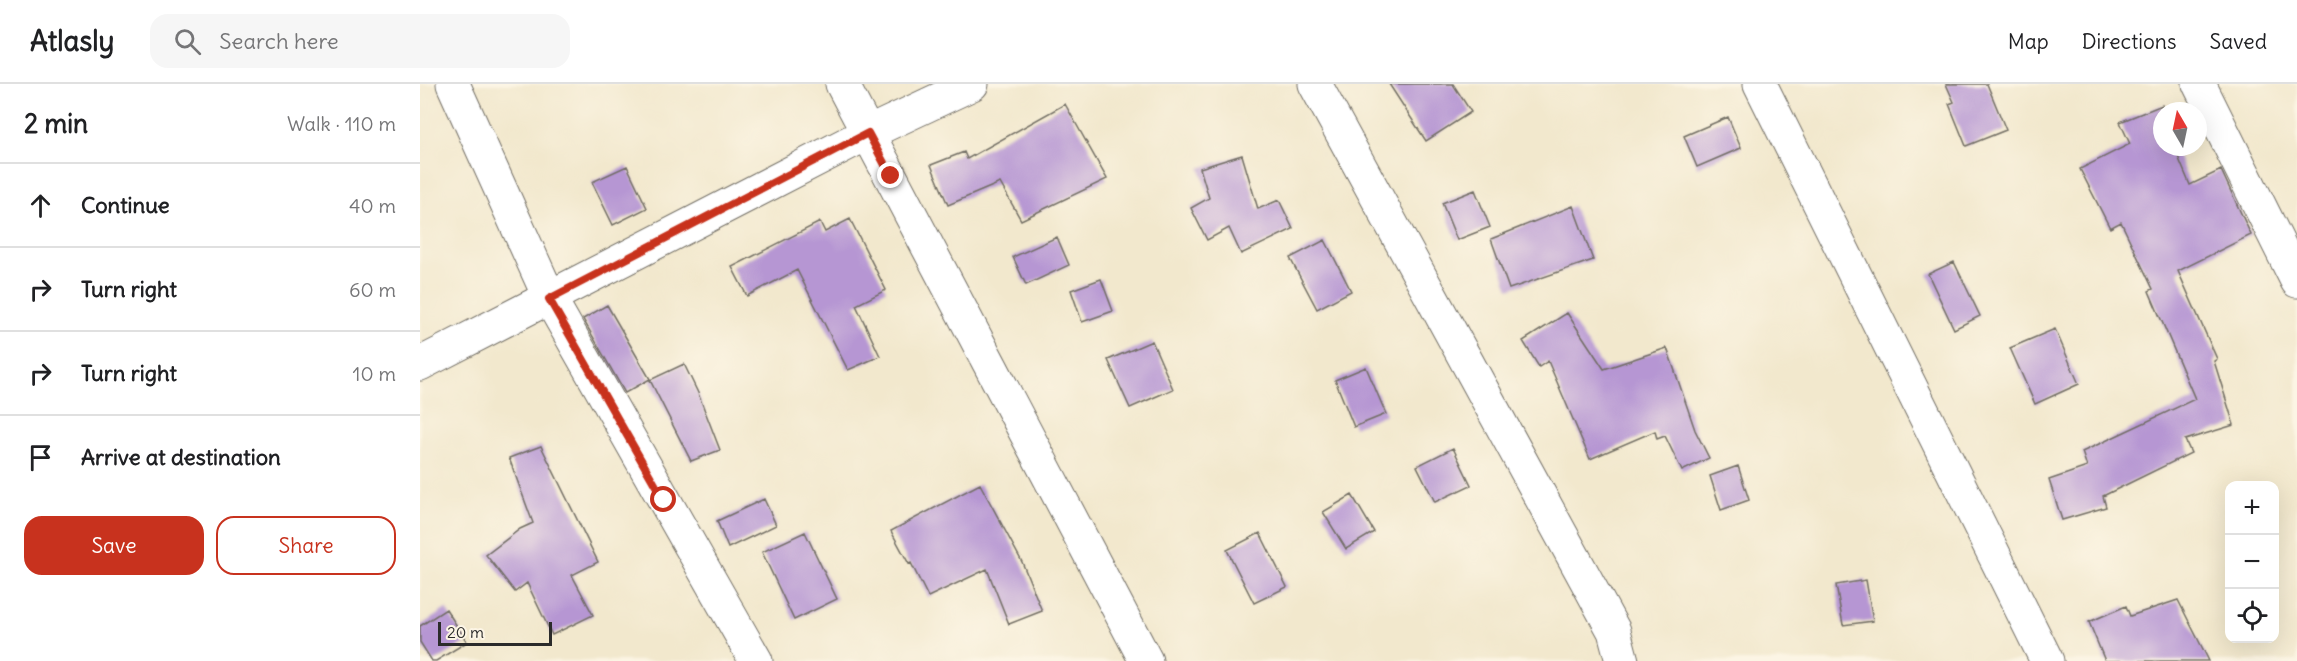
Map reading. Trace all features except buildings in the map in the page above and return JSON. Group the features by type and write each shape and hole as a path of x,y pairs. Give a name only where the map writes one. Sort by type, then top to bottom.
{"street":[{"path":"453,84 549,299 756,661"},
{"path":"842,84 1146,661"},
{"path":"420,364 868,133 972,84"},
{"path":"1316,84 1614,631 1622,661"},
{"path":"1760,84 2047,661"},
{"path":"2199,84 2297,281"}],"route":[{"path":"664,500 549,299 868,133 891,176"}]}
